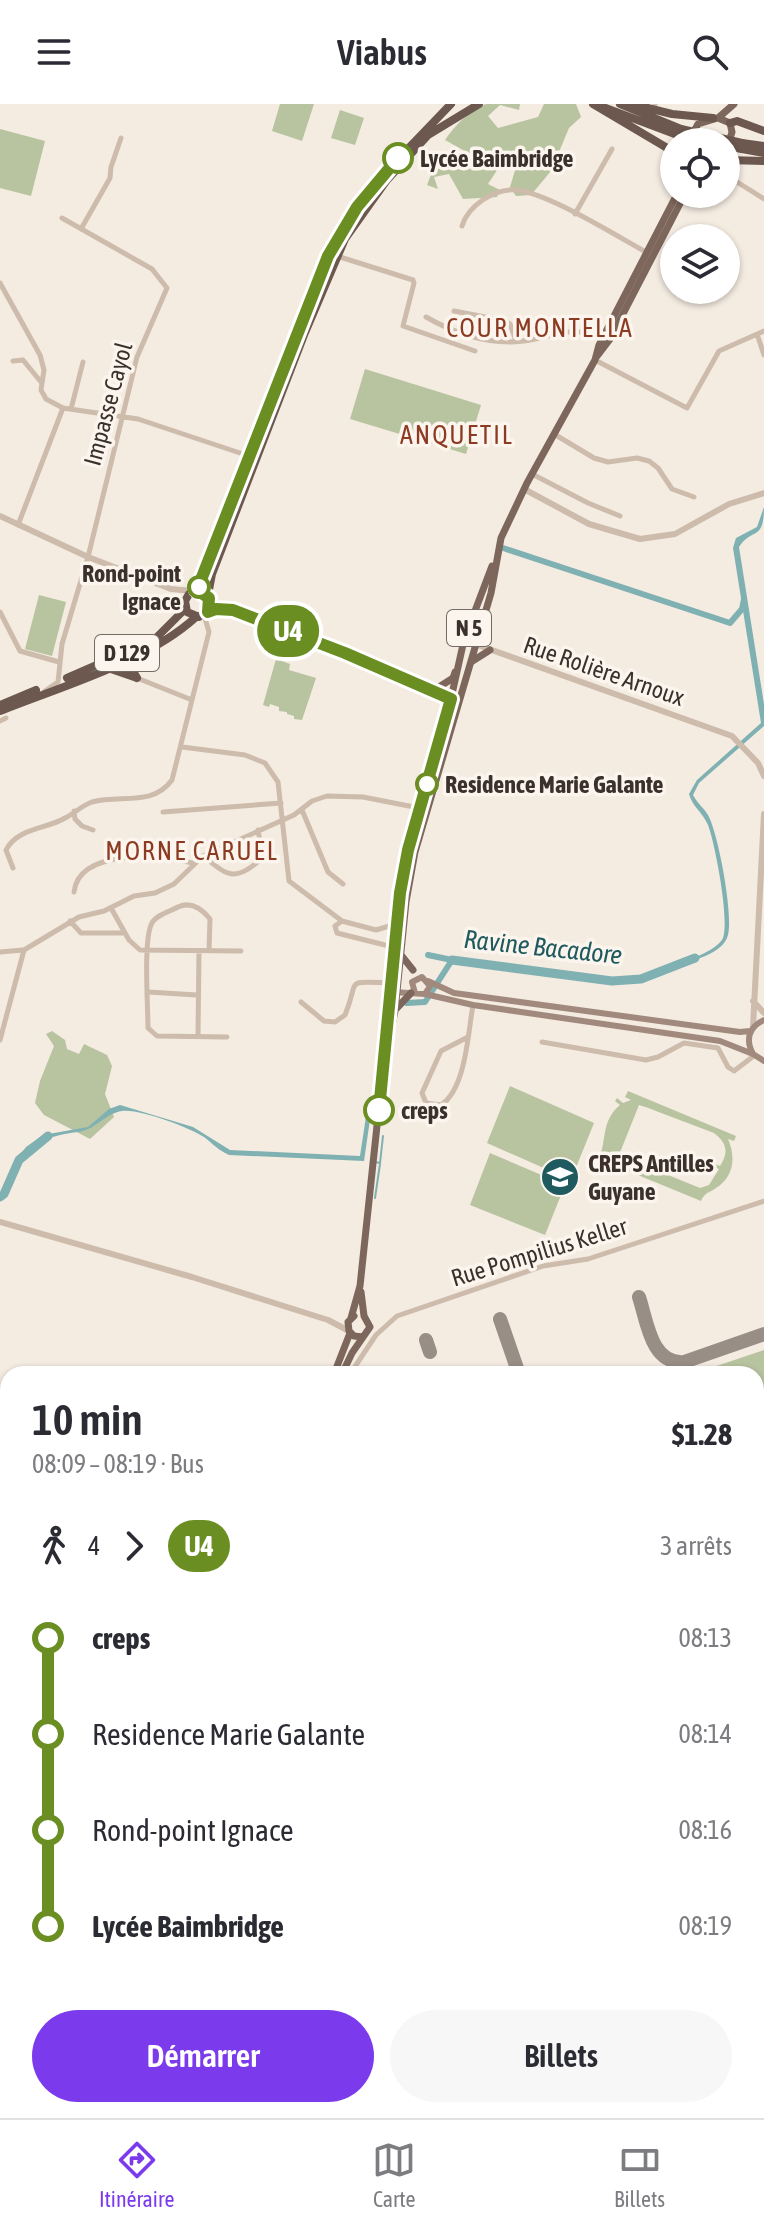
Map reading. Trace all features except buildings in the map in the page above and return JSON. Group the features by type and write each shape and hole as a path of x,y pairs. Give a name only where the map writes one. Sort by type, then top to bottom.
{"highway":[{"name":"D 129","path":"2,717 59,684 154,640 185,607 186,597 195,591 339,234 377,181 451,104"},
{"path":"185,607 203,615 209,598 209,582 336,256 387,180 428,135 479,104"},
{"path":"621,104 715,118"},
{"path":"621,104 668,128"},
{"path":"594,105 660,128"},
{"path":"594,105 660,144"},
{"path":"730,122 737,121 764,131"},
{"path":"742,146 764,146"},
{"path":"742,146 764,153"},
{"path":"740,160 764,161"},
{"path":"195,591 209,598"},
{"name":"D 129","path":"108,668 173,636 203,615"},
{"path":"137,678 133,671 134,663 173,636"},
{"path":"59,684 108,668 137,678"},
{"name":"D 129","path":"0,705 59,684"}],"main road":[{"path":"693,128 735,104"},
{"path":"730,128 735,104"},
{"path":"715,118 730,122"},
{"name":"N 5","path":"383,1069 397,994 397,950 415,852 456,698 464,640 503,533 596,358 670,208"},
{"name":"N 5","path":"606,338 677,208"},
{"name":"N 5","path":"397,950 393,925 408,850 419,808 471,662 491,593 495,560"},
{"path":"471,662 490,650"},
{"path":"432,689 453,678 461,659"},
{"path":"397,950 413,970"},
{"path":"396,963 454,993 752,1029"},
{"name":"N 5","path":"351,1318 360,1286 389,983 396,963"},
{"path":"413,993 412,982 430,982"},
{"path":"427,996 430,982"},
{"path":"389,983 397,994 413,993 473,1005 720,1041 759,1059"},
{"path":"395,1011 413,993"},
{"path":"759,1059 749,1041 752,1029 764,1020"},
{"name":"N 5","path":"360,1286 364,1316"},
{"path":"337,1366 351,1318 364,1316 370,1327 346,1366"},
{"path":"349,1332 363,1337"}],"street":[{"path":"62,218 81,229 110,178 121,138"},
{"path":"575,214 612,149"},
{"path":"740,184 764,199"},
{"path":"462,226 465,216 473,207 487,198 514,190 547,199 646,252"},
{"name":"Impasse Cayol","path":"59,684 59,662 68,619 88,557 137,357 167,288 152,269 81,229"},
{"path":"336,256 413,280 403,326 475,351"},
{"path":"0,283 40,355 45,397 63,408 145,420 249,456"},
{"path":"454,311 506,321 516,341"},
{"path":"426,317 464,335 493,341 516,341 562,331 587,332 606,338"},
{"path":"596,358 687,408 719,351 764,331"},
{"path":"757,334 764,355"},
{"path":"13,361 23,360 42,383"},
{"path":"71,409 83,362"},
{"path":"18,525 63,408"},
{"path":"554,434 594,458 608,462 637,458 649,461 658,468 672,489 694,497"},
{"path":"532,474 620,516"},
{"path":"524,489 589,524 640,539 675,534 729,504 764,493"},
{"path":"0,516 88,557 171,589 195,591"},
{"path":"171,589 185,607"},
{"path":"209,598 456,698"},
{"path":"13,868 6,855 9,844 24,833 65,819 90,803 163,792 172,780 182,747 209,632 203,615 216,609 233,610"},
{"path":"0,612 20,651 59,662"},
{"name":"Rue Rolière Arnoux","path":"464,640 732,736 758,763 764,776"},
{"path":"137,678 192,701"},
{"path":"182,747 245,755 265,763 278,782 289,881 342,921 372,929 393,925"},
{"path":"0,952 24,950 70,921 174,884 203,856 282,820 312,801 335,794 419,808"},
{"path":"163,812 281,803"},
{"path":"301,810 328,872 343,884"},
{"path":"74,811 75,819 93,830"},
{"path":"752,1029 764,814"},
{"path":"203,856 227,875 235,876 260,860 262,852 258,830"},
{"path":"74,892 75,882 82,875 115,857 193,863"},
{"path":"209,951 210,919 197,908 184,904 154,919 148,951 150,1032 157,1036 227,1037"},
{"path":"111,908 134,946 148,951 241,951"},
{"path":"70,921 81,933 124,933"},
{"path":"342,921 335,926 337,933 397,950"},
{"path":"0,1040 24,950"},
{"path":"198,1036 199,951"},
{"path":"301,1002 324,1021 335,1022 345,1015 355,984 360,981 389,983"},
{"path":"148,992 197,995"},
{"path":"753,1001 764,1013"},
{"path":"468,1037 440,1053 422,1093 426,1103 441,1105 453,1092 463,1067 468,1037 473,1005"},
{"path":"542,1042 646,1060 687,1042 718,1048 728,1067 734,1071 759,1059"},
{"name":"Rue Pompilius Keller","path":"355,1366 376,1335 397,1316 543,1266 588,1259 764,1201"},
{"path":"0,1222 328,1320 349,1332"},
{"path":"328,1320 351,1318"}],"green space":[{"path":"280,104 314,104 302,141 272,131"},
{"path":"486,104 520,104 519,110 500,105 488,116 498,128 538,117 544,104 576,104 581,117 569,128 551,171 531,195 516,196 510,187 516,167 501,164 488,184 500,190 497,197 463,199 449,174 434,177 438,189 427,185 436,162 460,160 463,150 445,140 449,134 468,115"},
{"path":"340,110 364,118 355,145 331,138"},
{"path":"0,129 45,141 31,196 0,188"},
{"path":"365,369 481,405 466,454 350,419"},
{"path":"39,595 66,602 52,656 25,649"},
{"path":"276,659 290,664 289,670 316,678 302,720 279,711 279,707 263,705"},
{"path":"52,1031 65,1040 67,1049 79,1054 84,1044 107,1055 112,1066 105,1094 114,1117 90,1139 44,1115 35,1103 54,1046 46,1034"},
{"path":"510,1086 594,1123 571,1180 487,1143"},
{"path":"628,1091 736,1136 734,1141 728,1139 732,1166 727,1178 701,1201 599,1159 607,1124 620,1105 615,1101 617,1098 623,1103 631,1100 625,1097","holes":["639,1105 658,1111 648,1108 714,1133 722,1140 725,1156 720,1166 708,1161 707,1164 719,1169 709,1185 700,1188 619,1155"]},
{"path":"490,1153 565,1185 545,1235 470,1205"},
{"path":"764,1350 764,1366 717,1366"}],"water":[{"path":"764,507 760,530 739,547 764,704 764,726 699,783 693,795 712,824 724,876 729,929 724,943 715,951 685,963 719,944 725,919 711,835 689,794 697,780 761,723 733,548 736,538 757,527"},
{"path":"369,1097 373,1099 364,1161 229,1155 188,1129 152,1116 122,1111 84,1131 42,1141 27,1151 17,1167 13,1165 26,1147 43,1135 88,1127 109,1109 120,1105 193,1127 230,1150 360,1156"}],"waterway":[{"path":"503,548 730,623 742,609 744,599"},
{"path":"407,1003 425,1002 452,960 428,955"},
{"name":"Ravine Bacadore","path":"452,960 612,981 641,979 695,958"},
{"name":"Ravine Bacadore","path":"0,1197 19,1160 48,1136"},
{"path":"375,1162 380,1163 383,1136"},
{"path":"375,1198 380,1164"}],"taxiway":[{"path":"639,1297 652,1340 657,1349 673,1361 684,1362 764,1334"},
{"path":"500,1319 516,1366"},
{"path":"426,1340 430,1352"}],"bus line":[{"name":"U4","path":"379,1110 400,893 408,850 451,699 345,653 233,610 208,612 211,604 209,598 197,590 328,256 357,207 398,158"}],"place":[{"name":"Lycée Baimbridge","path":"398,158"},
{"name":"Rond-point Ignace","path":"199,587"},
{"name":"Residence Marie Galante","path":"427,784"},
{"name":"creps","path":"379,1110"},
{"name":"CREPS Antilles Guyane","path":"560,1177"}],"district":[{"name":"COUR MONTELLA","path":"540,328"},
{"name":"ANQUETIL","path":"457,435"},
{"name":"MORNE CARUEL","path":"192,851"}]}
